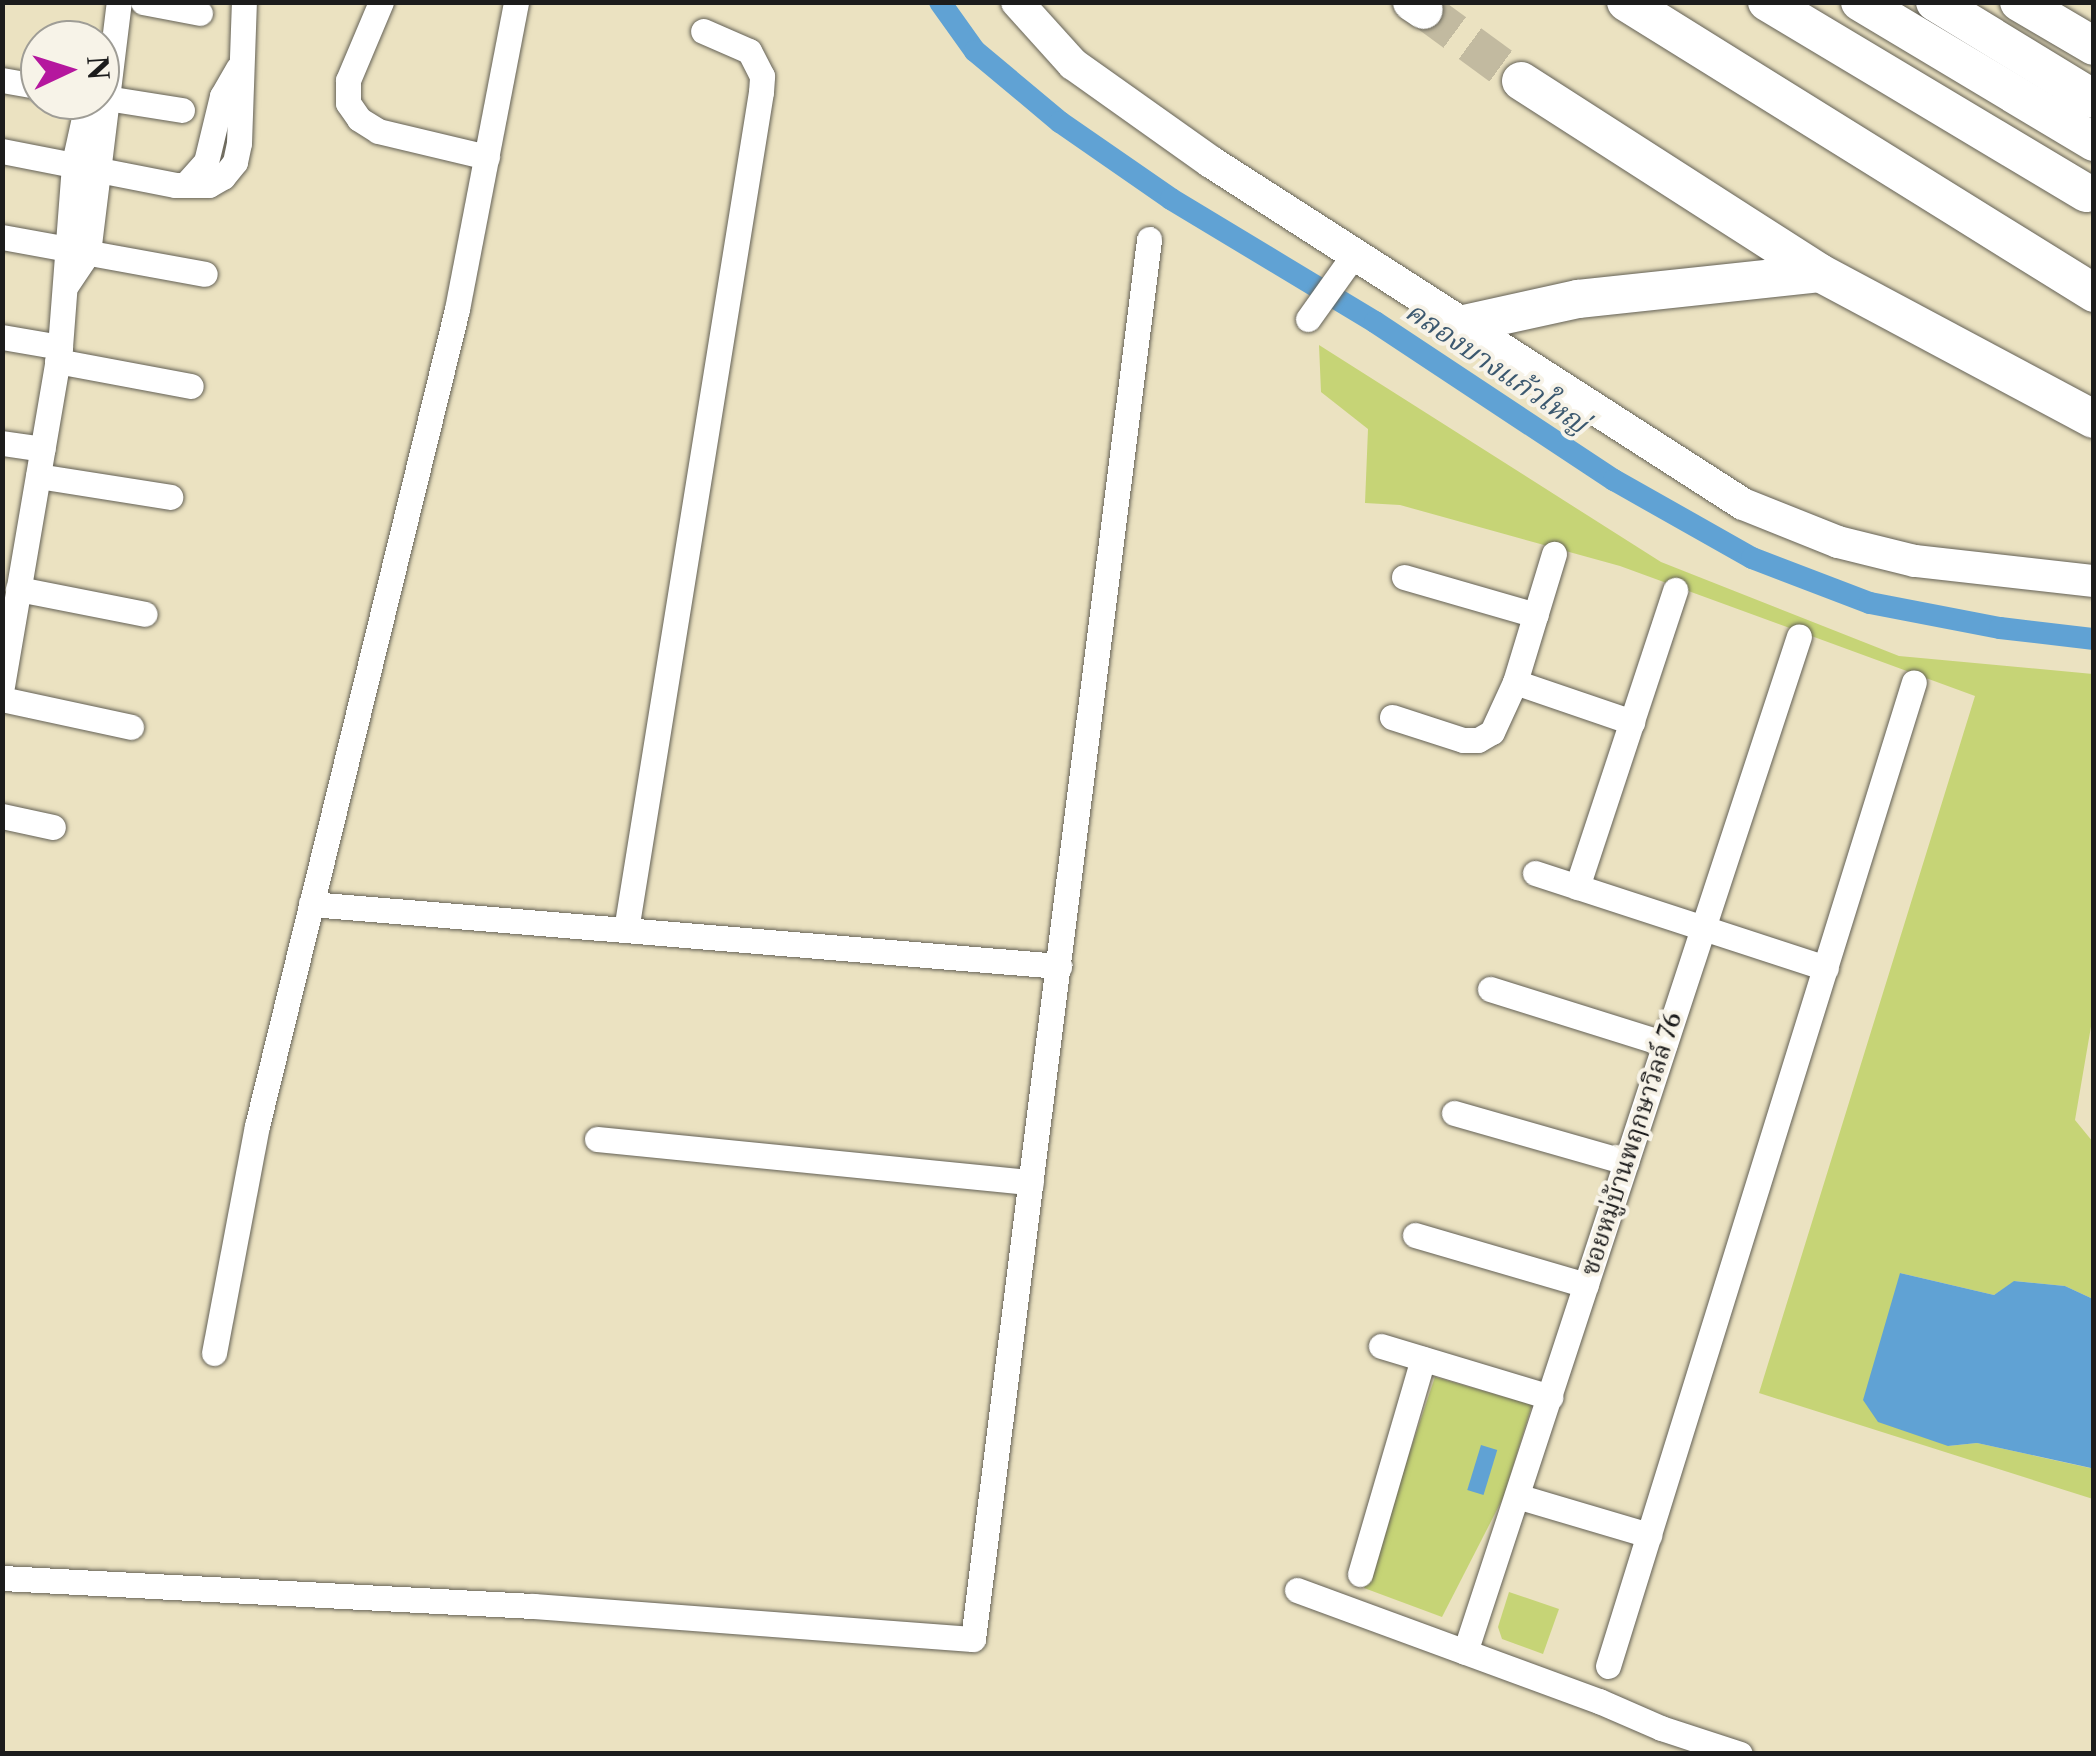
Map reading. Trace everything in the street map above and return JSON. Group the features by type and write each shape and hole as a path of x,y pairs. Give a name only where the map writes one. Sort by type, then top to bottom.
{"highway":[{"path":"1626,2 2094,292"},
{"path":"1767,2 2086,194"},
{"path":"1860,2 2094,142"},
{"path":"1935,2 2094,98"},
{"path":"2020,2 2094,46"},
{"path":"1520,81 1820,273 2094,419"},
{"path":"1464,324 1578,300 1820,273"}],"main road":[{"path":"1016,2 1073,64 1212,162 1543,379 1743,504 1838,542 1915,562 2094,581"}],"street":[{"path":"144,2 200,13"},
{"path":"2,150 185,186 209,186 236,162 244,2"},
{"path":"381,2 348,80 348,102 353,111 378,130 487,157"},
{"path":"214,1353 257,1126 456,309 516,2"},
{"path":"626,930 761,92 762,76 750,51 703,31"},
{"path":"120,92 182,110"},
{"path":"76,251 74,163 89,120"},
{"path":"2,686 18,590 14,548 38,476 67,284 102,168 101,120"},
{"path":"2,237 205,274"},
{"path":"2,1578 532,1606 973,1640 1149,240"},
{"path":"1308,319 1355,254"},
{"path":"2,338 190,386"},
{"path":"2,443 43,448"},
{"path":"38,476 170,498"},
{"path":"1392,717 1463,740 1478,740 1492,732 1515,682 1554,554"},
{"path":"1404,577 1536,615"},
{"path":"18,590 145,614"},
{"path":"1577,887 1675,590"},
{"name":"ซอยหมู่บ้านพฤกษาวิลล์ 76","path":"1465,1652 1799,636"},
{"path":"1515,682 1632,722"},
{"path":"1608,1666 1914,682"},
{"path":"2,698 131,727"},
{"path":"2,816 53,827"},
{"path":"1535,873 1826,968"},
{"path":"312,904 1059,966"},
{"path":"1490,989 1665,1044"},
{"path":"1454,1112 1626,1162"},
{"path":"597,1139 1031,1182"},
{"path":"1415,1235 1586,1285"},
{"path":"1381,1346 1550,1397"},
{"path":"1360,1574 1423,1358"},
{"path":"1517,1496 1649,1535"},
{"path":"1298,1590 1599,1700 1661,1728 1740,1754"}],"green space":[{"path":"1319,345 1661,562 1899,656 2093,674 2094,1009 2075,1120 2093,1142 2093,1299 2065,1286 2015,1281 1994,1295 1900,1273 1948,1446 1977,1443 2090,1468 2093,1460 2093,1499 1759,1393 1975,696 1620,566 1400,505 1365,503 1368,429 1321,392"},
{"path":"1435,1377 1532,1405 1503,1498 1442,1617 1364,1588"},
{"path":"1509,1592 1559,1609 1543,1654 1502,1639 1498,1627"}],"water":[{"path":"1900,1273 1994,1295 2014,1281 2065,1286 2093,1299 2091,1468 1977,1443 1948,1446 1878,1422 1863,1400"},
{"path":"1481,1445 1497,1450 1484,1495 1467,1490"}],"waterway":[{"name":"คลองบางแก้วใหญ่","path":"940,2 975,51 1060,122 1171,199 1375,322 1614,480 1752,558 1870,603 2000,628 2094,639"}],"tunnel":[{"path":"1424,10 1521,81"}]}
